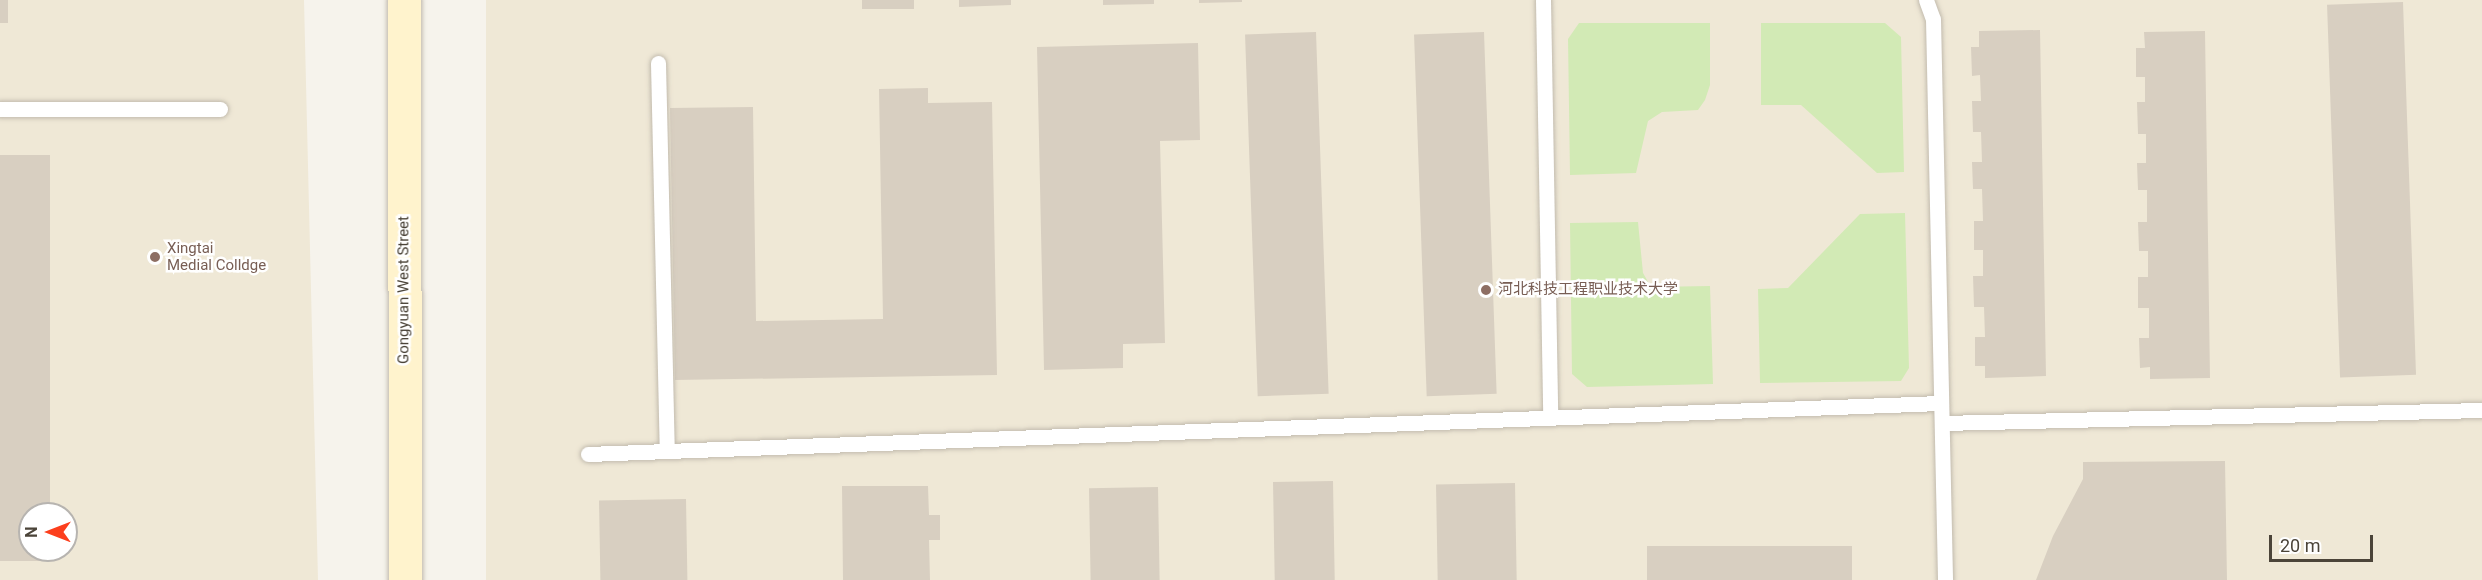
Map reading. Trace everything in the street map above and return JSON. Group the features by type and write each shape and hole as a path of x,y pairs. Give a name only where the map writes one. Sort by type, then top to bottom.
{"street":[{"name":"Gongyuan West Street","path":"404,0 405,580"}],"lane":[{"path":"1543,0 1550,418"},
{"path":"1926,0 1933,19 1945,580"},
{"path":"658,63 667,451"},
{"path":"0,109 220,109"},
{"path":"588,454 1941,403"},
{"path":"1942,423 2482,410"}],"shaded area":[{"name":"Xingtai Medial Colldge","path":"0,0 304,0 318,580 0,580"},
{"name":"河北科技工程职业技术大学","path":"486,0 2482,0 2482,580 486,580"}],"green space":[{"path":"1579,23 1710,23 1710,85 1705,100 1698,110 1662,112 1648,121 1636,173 1570,175 1568,39"},
{"path":"1761,23 1885,23 1901,37 1904,172 1877,173 1801,105 1761,105"},
{"path":"1905,213 1909,368 1901,381 1760,383 1758,289 1788,288 1860,214"},
{"path":"1638,222 1643,273 1651,287 1710,286 1713,384 1587,387 1572,374 1570,223"}],"building":[{"path":"0,0 8,0 8,23 0,23"},
{"path":"862,0 914,0 914,9 862,9"},
{"path":"959,0 1011,0 1011,5 959,7"},
{"path":"1103,0 1154,0 1154,4 1103,5"},
{"path":"1199,0 1242,0 1242,2 1199,3"},
{"path":"2403,2 2416,375 2340,377 2327,5"},
{"path":"2040,30 2046,376 1985,378 1985,366 1975,366 1975,337 1985,337 1984,307 1974,307 1973,276 1983,276 1983,250 1974,250 1974,221 1983,221 1982,189 1973,189 1972,162 1982,162 1981,132 1973,132 1972,101 1981,101 1980,75 1972,76 1971,47 1979,47 1979,31"},
{"path":"2205,31 2210,378 2150,379 2150,367 2140,368 2139,338 2149,338 2149,308 2138,308 2138,277 2148,277 2148,251 2139,251 2138,222 2147,222 2147,190 2138,190 2137,163 2146,163 2146,134 2138,134 2137,102 2145,102 2145,77 2136,77 2136,48 2145,48 2144,32"},
{"path":"1316,32 1329,394 1258,396 1245,34"},
{"path":"1484,32 1497,394 1427,396 1414,34"},
{"path":"1198,43 1200,140 1160,141 1165,343 1123,344 1123,368 1044,370 1037,47"},
{"path":"928,88 928,103 992,102 997,375 675,380 670,108 753,107 756,321 883,319 879,89"},
{"path":"0,155 50,155 50,502 18,502 18,561 0,561"},
{"path":"2225,461 2227,580 2036,580 2053,536 2083,479 2083,462"},
{"path":"1333,481 1335,580 1275,580 1273,482"},
{"path":"1515,483 1517,580 1438,580 1436,484"},
{"path":"842,486 928,486 929,515 940,515 940,540 929,540 930,580 843,580"},
{"path":"1158,487 1160,580 1091,580 1089,488"},
{"path":"686,499 687,580 600,580 599,501"},
{"path":"1647,546 1852,546 1852,580 1647,580"}],"place":[{"name":"Xingtai Medial Colldge","path":"155,257"},
{"name":"河北科技工程职业技术大学","path":"1486,290"}]}
